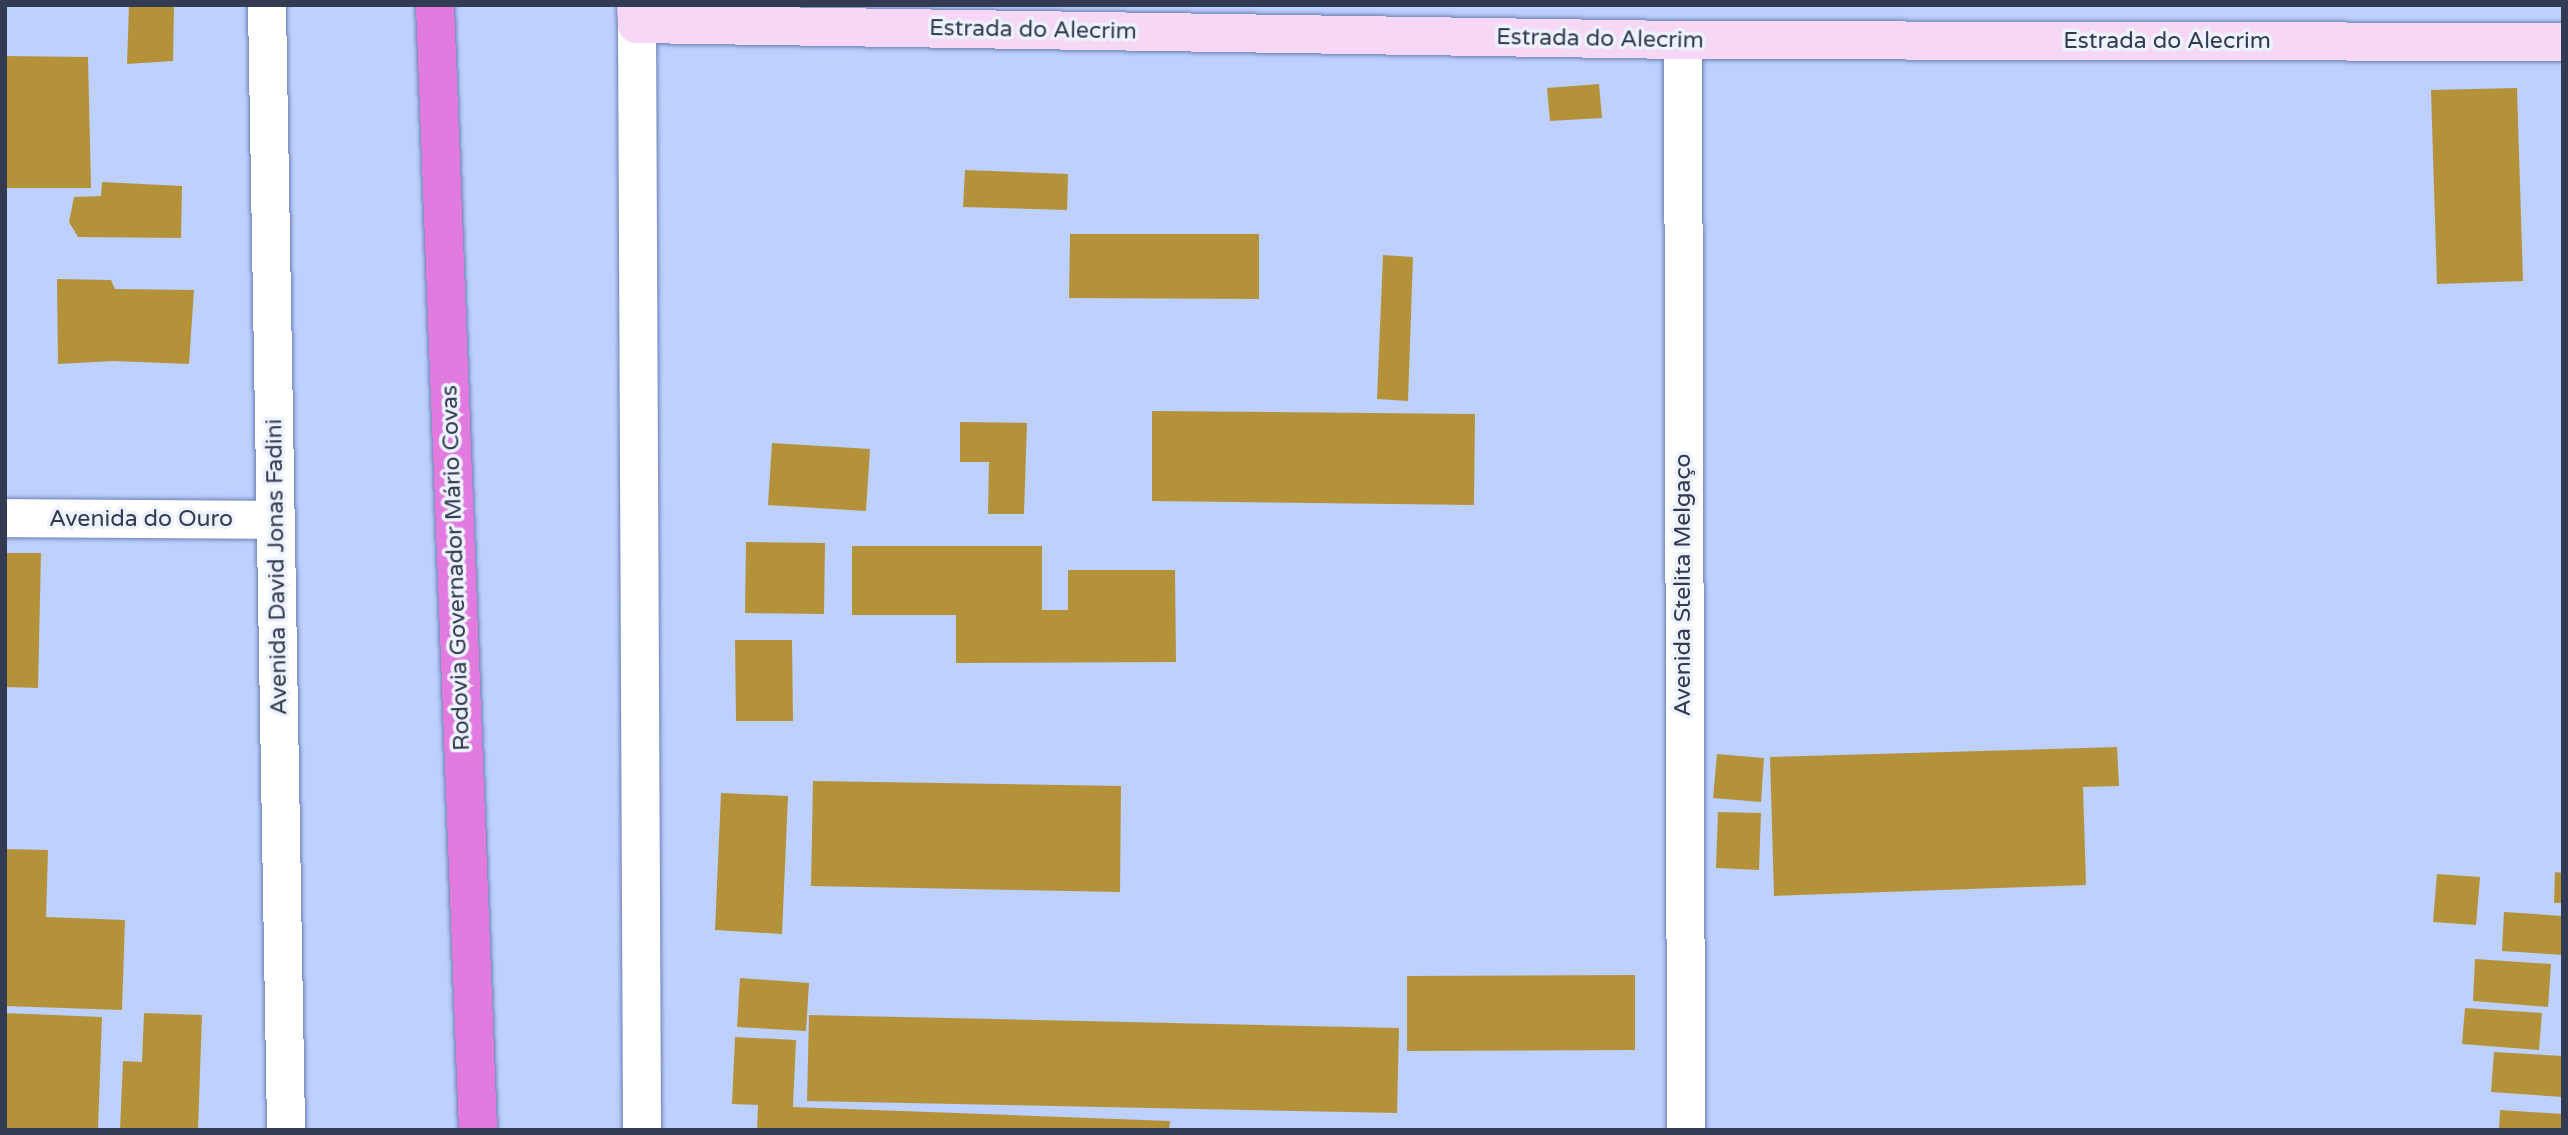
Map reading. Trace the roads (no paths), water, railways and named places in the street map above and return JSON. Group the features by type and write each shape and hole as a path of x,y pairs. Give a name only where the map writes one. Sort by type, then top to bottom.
{"highway":[{"name":"Rodovia Governador Mário Covas","path":"435,5 478,1130"}],"street":[{"name":"Avenida David Jonas Fadini","path":"267,5 286,1130"},
{"name":"Estrada do Alecrim","path":"637,15 1683,40 2563,42"},
{"path":"637,15 642,1130"},
{"name":"Avenida Stelita Melgaço","path":"1683,40 1686,1130"},
{"name":"Avenida do Ouro","path":"5,518 276,520"}]}
